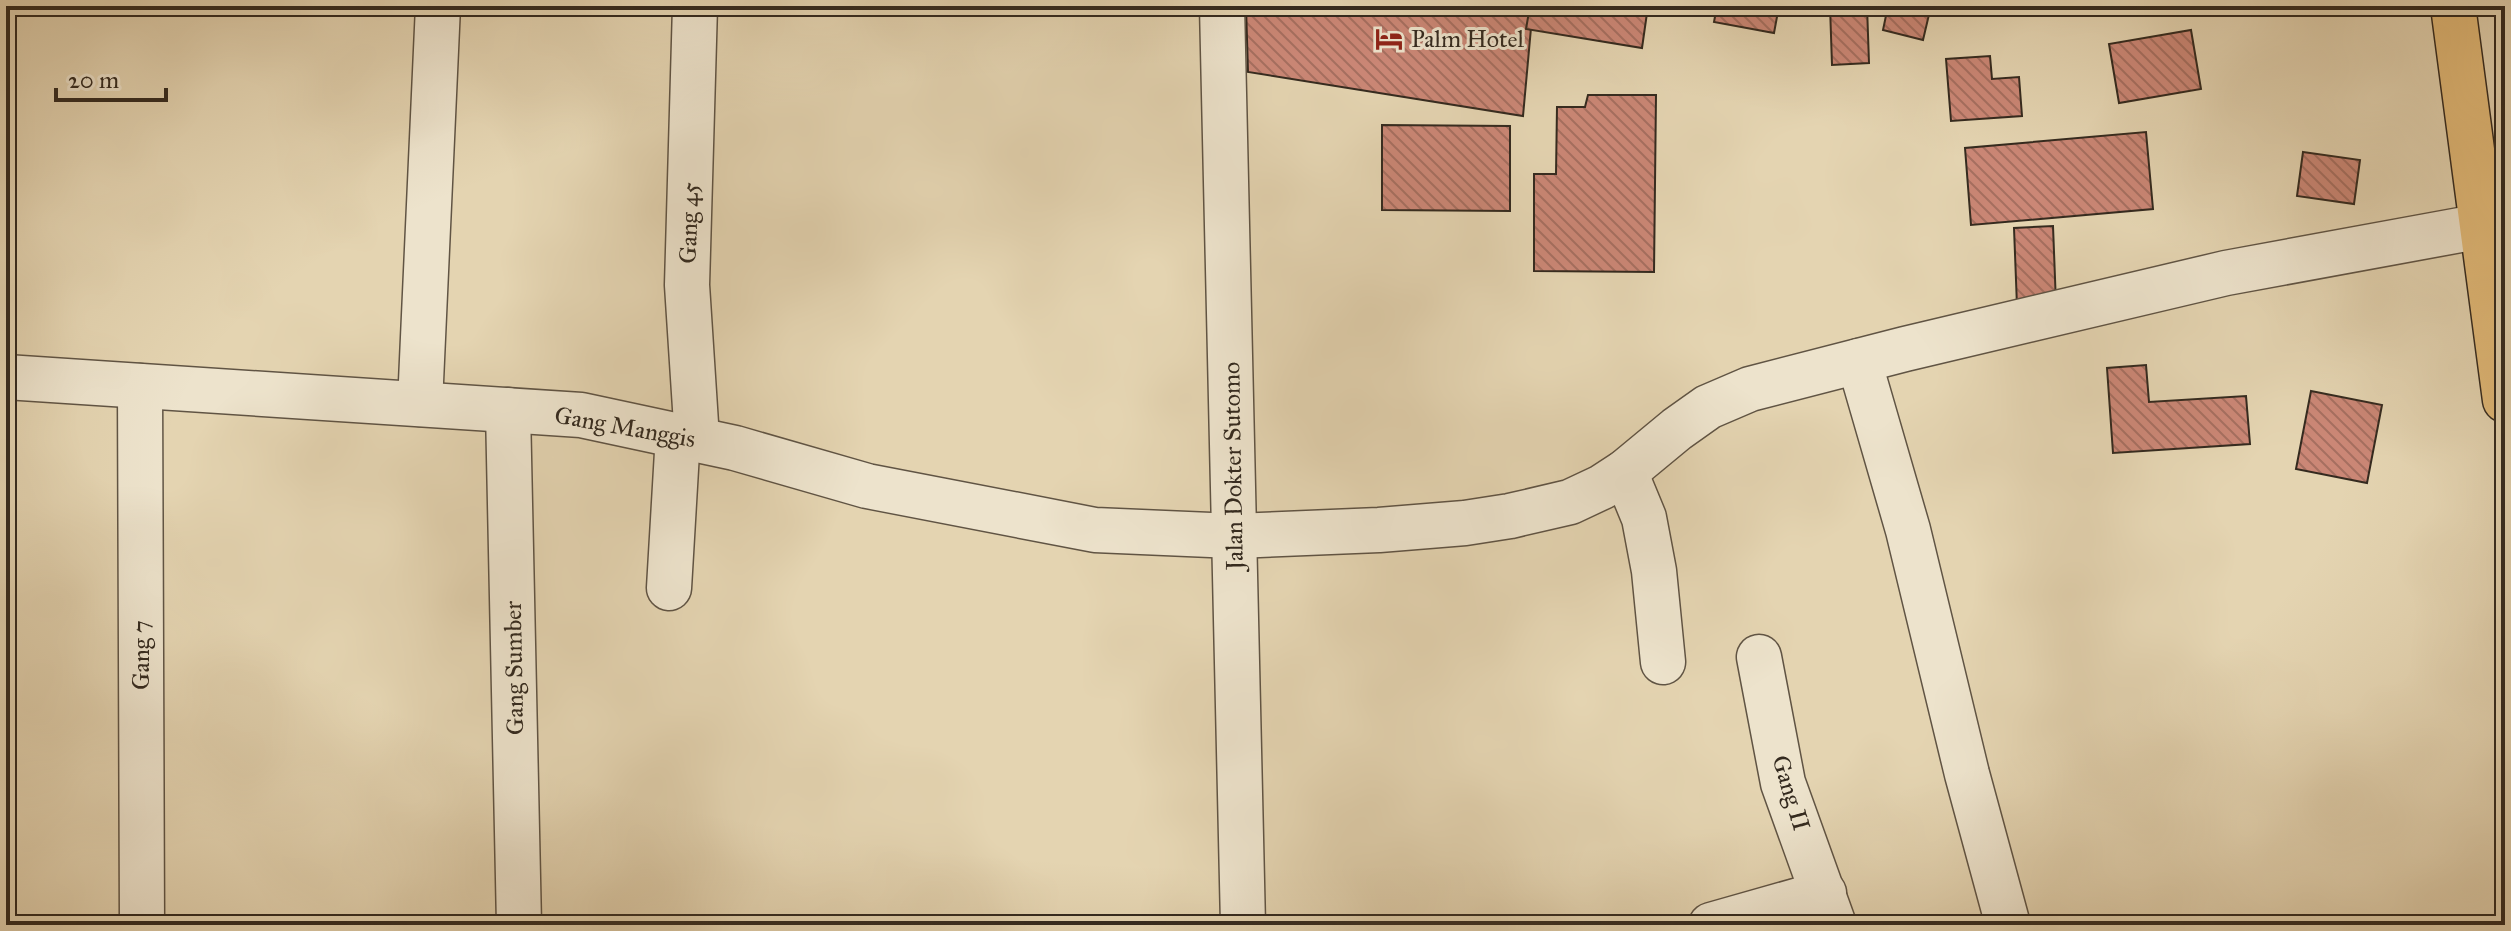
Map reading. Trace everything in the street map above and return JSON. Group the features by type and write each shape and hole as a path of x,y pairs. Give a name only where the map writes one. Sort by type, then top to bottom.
{"main road":[{"path":"2453,6 2493,226 2505,400"}],"street":[{"path":"420,404 438,6"},
{"name":"Gang 45","path":"669,588 687,437 687,285 695,6"},
{"name":"Jalan Dokter Sutomo","path":"1222,6 1243,925"},
{"name":"Gang Manggis","path":"6,377 581,415 687,437 867,486 1095,530 1234,536 1379,530 1510,516 1570,502 1625,472 1708,407 1750,389 2226,273 2493,226"},
{"path":"1859,361 1908,530 1967,774 2008,925"},
{"name":"Gang 7","path":"140,386 142,925"},
{"name":"Gang Sumber","path":"508,410 519,925"},
{"path":"1625,472 1644,518 1654,571 1663,662"},
{"name":"Gang II","path":"1759,657 1783,783 1829,909"},
{"path":"1711,925 1829,909"}],"building":[{"name":"Palm Hotel","path":"1246,6 1533,6 1523,116 1248,72"},
{"path":"1530,6 1648,6 1642,48 1526,29"},
{"path":"1717,6 1779,6 1774,33 1714,22"},
{"path":"1830,6 1867,6 1869,63 1832,65"},
{"path":"1888,6 1931,6 1923,40 1883,30"},
{"path":"2191,30 2201,89 2119,103 2109,44"},
{"path":"1990,56 1992,79 2019,77 2022,116 1951,121 1946,59"},
{"path":"1588,95 1656,95 1654,272 1534,271 1534,174 1556,174 1557,107 1585,107"},
{"path":"1382,125 1510,126 1510,211 1382,210"},
{"path":"2146,132 2153,209 1971,225 1965,148"},
{"path":"2303,152 2360,160 2354,204 2297,196"},
{"path":"2053,226 2056,304 2017,306 2014,228"},
{"path":"2146,365 2149,402 2246,396 2250,444 2113,453 2107,368"},
{"path":"2311,391 2382,405 2367,483 2296,469"}],"place":[{"name":"Palm Hotel","path":"1389,39"}]}
